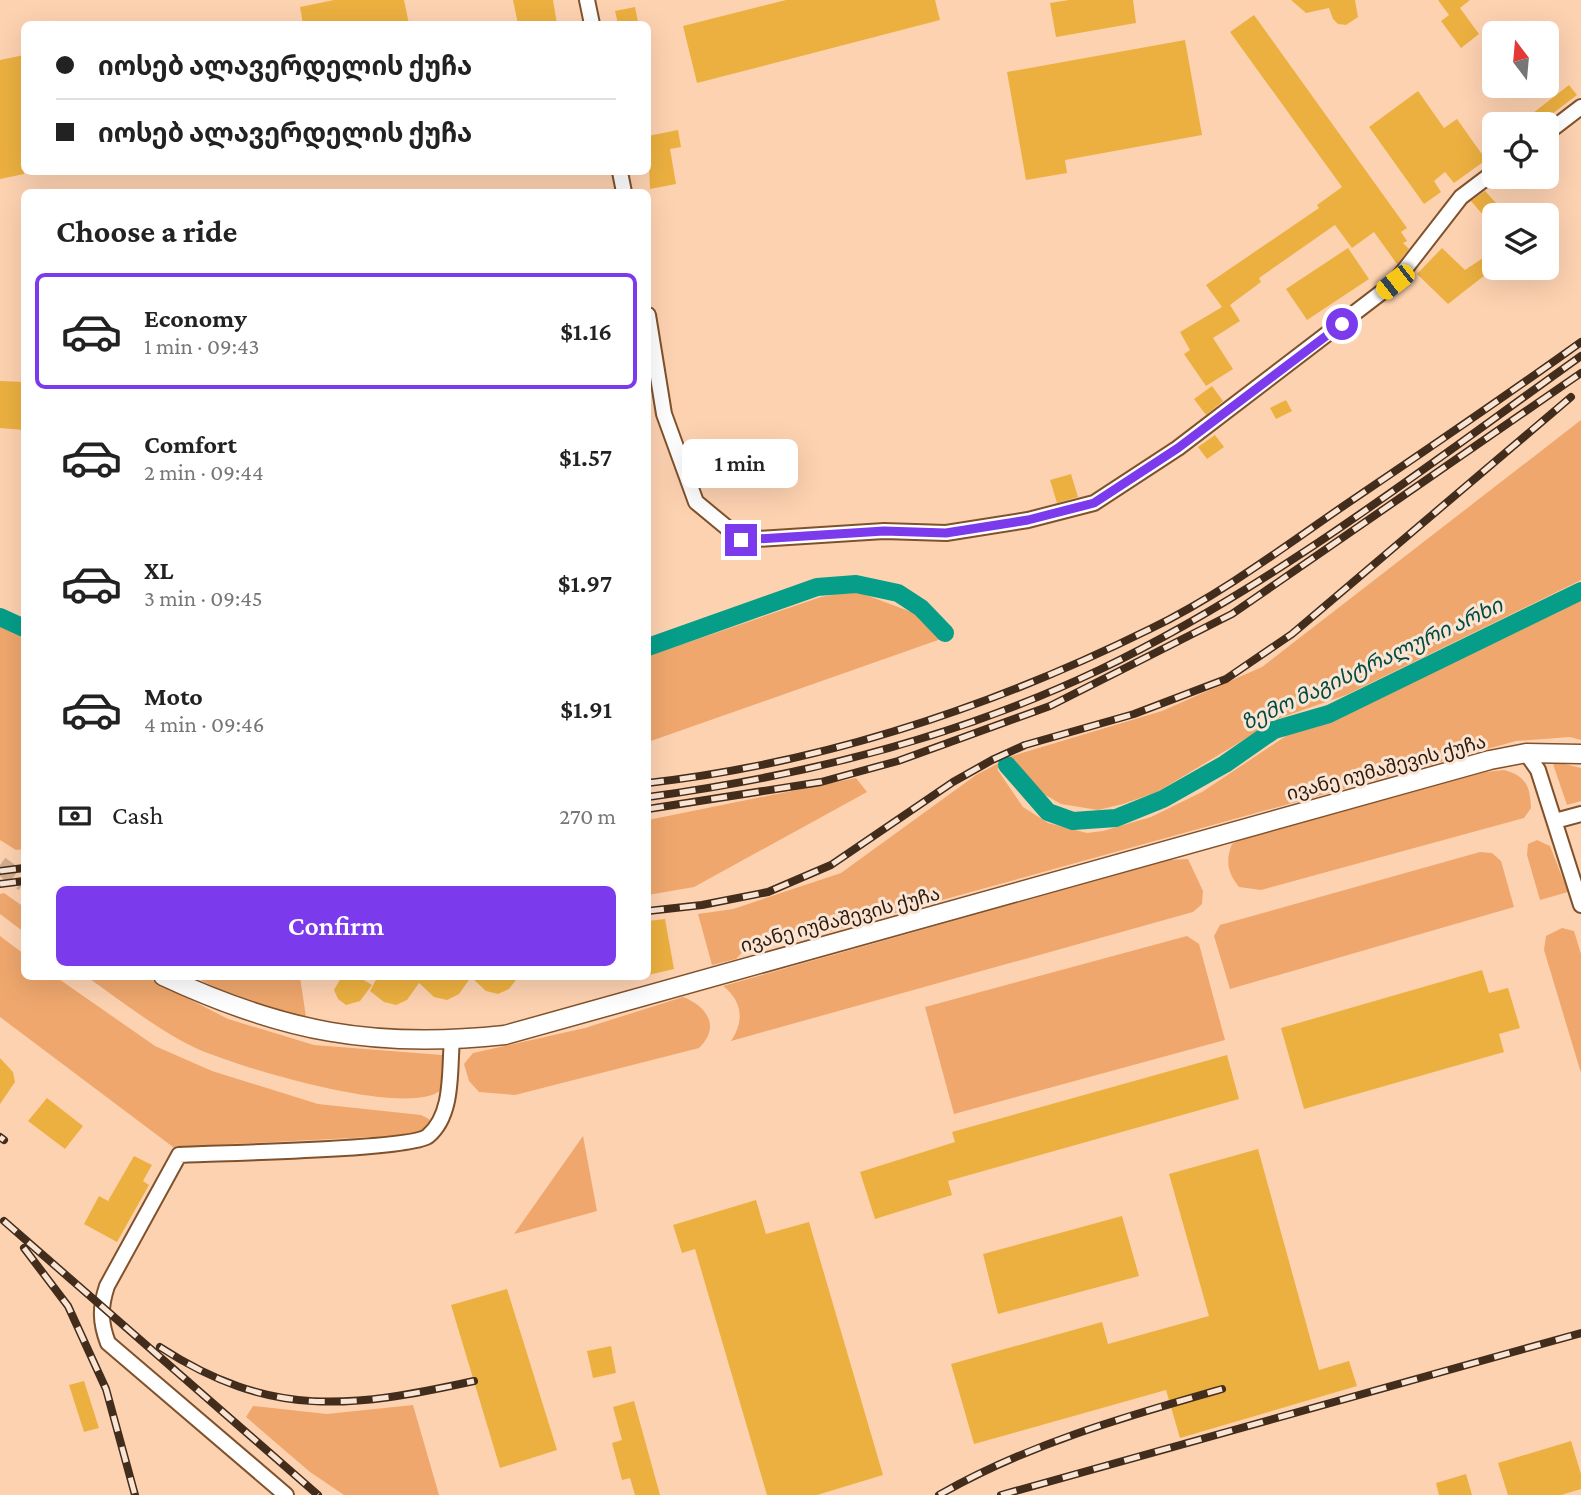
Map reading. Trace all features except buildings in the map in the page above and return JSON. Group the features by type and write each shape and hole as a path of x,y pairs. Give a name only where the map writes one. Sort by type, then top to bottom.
{"street":[{"path":"587,0 591,21"},
{"path":"1559,124 1581,107"},
{"path":"651,332 664,414 696,502 741,540 884,531 946,533 1028,520 1094,503 1178,448 1395,282 1461,197 1482,181"},
{"path":"1526,753 1538,770 1581,905"},
{"name":"ივანე იუმაშევის ქუჩა","path":"172,980 239,1010 304,1030 372,1038 452,1040 505,1035 1214,836 1526,753 1581,754"},
{"path":"1555,821 1581,814"},
{"path":"286,1495 108,1343 101,1326 101,1305 107,1286 179,1155 378,1146 419,1141 428,1137 447,1106 452,1040"}],"shaded area":[{"path":"1581,420 1581,580 1346,695 1280,718 1157,792 1123,804 1098,810 1061,804 1035,789 1015,760 997,769 1023,807 1048,823 1087,833 1103,831 1151,817 1202,792 1286,736 1358,708 1581,600 1581,740 1570,737 1516,741 830,931 808,927 750,944 736,959 712,965 698,914 733,909 841,873 976,775 1012,756 1162,711 1262,667"},
{"path":"855,591 917,614 941,639 651,741 651,655 821,597"},
{"path":"0,624 21,634 21,849 16,850 0,840"},
{"path":"1552,761 1581,768 1581,801 1567,805"},
{"path":"1504,770 1517,775 1528,788 1531,808 1524,818 1261,890 1239,887 1230,872 1230,850 1232,844 1240,840 1485,772"},
{"path":"856,778 867,792 694,887 651,894 651,819"},
{"path":"1537,840 1550,846 1568,892 1540,900 1527,855 1528,844"},
{"path":"1480,852 1492,853 1501,861 1514,907 1230,989 1214,936 1220,925"},
{"path":"1188,859 1203,891 1202,904 1193,912 731,1041 740,1018 738,1004 723,986 1170,860"},
{"path":"4,893 21,905 21,930 0,914 0,894"},
{"path":"1562,928 1574,931 1581,954 1581,1073 1544,950 1546,936"},
{"path":"0,936 21,952 21,980 60,980 155,1046 212,1071 318,1104 421,1115 429,1119 429,1128 410,1135 173,1147 0,1017"},
{"path":"1187,936 1199,944 1225,1040 954,1114 925,1007"},
{"path":"91,980 152,980 228,1019 314,1045 442,1055 445,1064 440,1091 421,1097 393,1098 359,1094 285,1078 200,1050 142,1016"},
{"path":"201,980 300,980 306,1017 238,1000"},
{"path":"683,997 699,1006 708,1018 709,1032 699,1048 515,1095 479,1092 469,1081 464,1064 473,1053 585,1028"},
{"path":"583,1136 597,1211 514,1234"},
{"path":"413,1405 439,1495 344,1495 310,1472 246,1417 253,1406 327,1414"}],"waterway":[{"name":"ზემო მაგისტრალური არხი","path":"651,646 817,587 856,584 898,593 921,608 945,633"},
{"name":"ზემო მაგისტრალური არხი","path":"1007,765 1048,812 1073,821 1116,818 1163,799 1225,764 1274,730 1329,714 1581,591"},
{"name":"ზემო მაგისტრალური არხი","path":"0,617 21,627"}],"tunnel":[{"path":"0,865 21,881"}],"railway":[{"path":"651,783 778,761 905,728 1030,683 1150,629 1248,572 1581,342"},
{"path":"651,797 764,778 878,751 990,716 1099,670 1225,602 1346,524 1581,356"},
{"path":"651,809 821,782 898,761 1050,706 1232,614 1581,373"},
{"path":"651,911 702,905 768,892 831,865 953,782 992,760 1025,745 1134,714 1226,679 1292,634 1571,397"},
{"path":"0,871 21,868"},
{"path":"0,884 21,881"},
{"path":"0,1137 4,1140"},
{"path":"4,1221 318,1495"},
{"path":"24,1248 68,1306 106,1389 135,1495"},
{"path":"1001,1495 1581,1333"},
{"path":"160,1347 200,1370 239,1386 276,1397 312,1401 389,1397 474,1381"},
{"path":"939,1495 1042,1446 1113,1421 1222,1389"}],"route":[{"path":"741,540 884,531 946,533 1028,520 1094,503 1178,448 1277,370 1342,324"}]}
